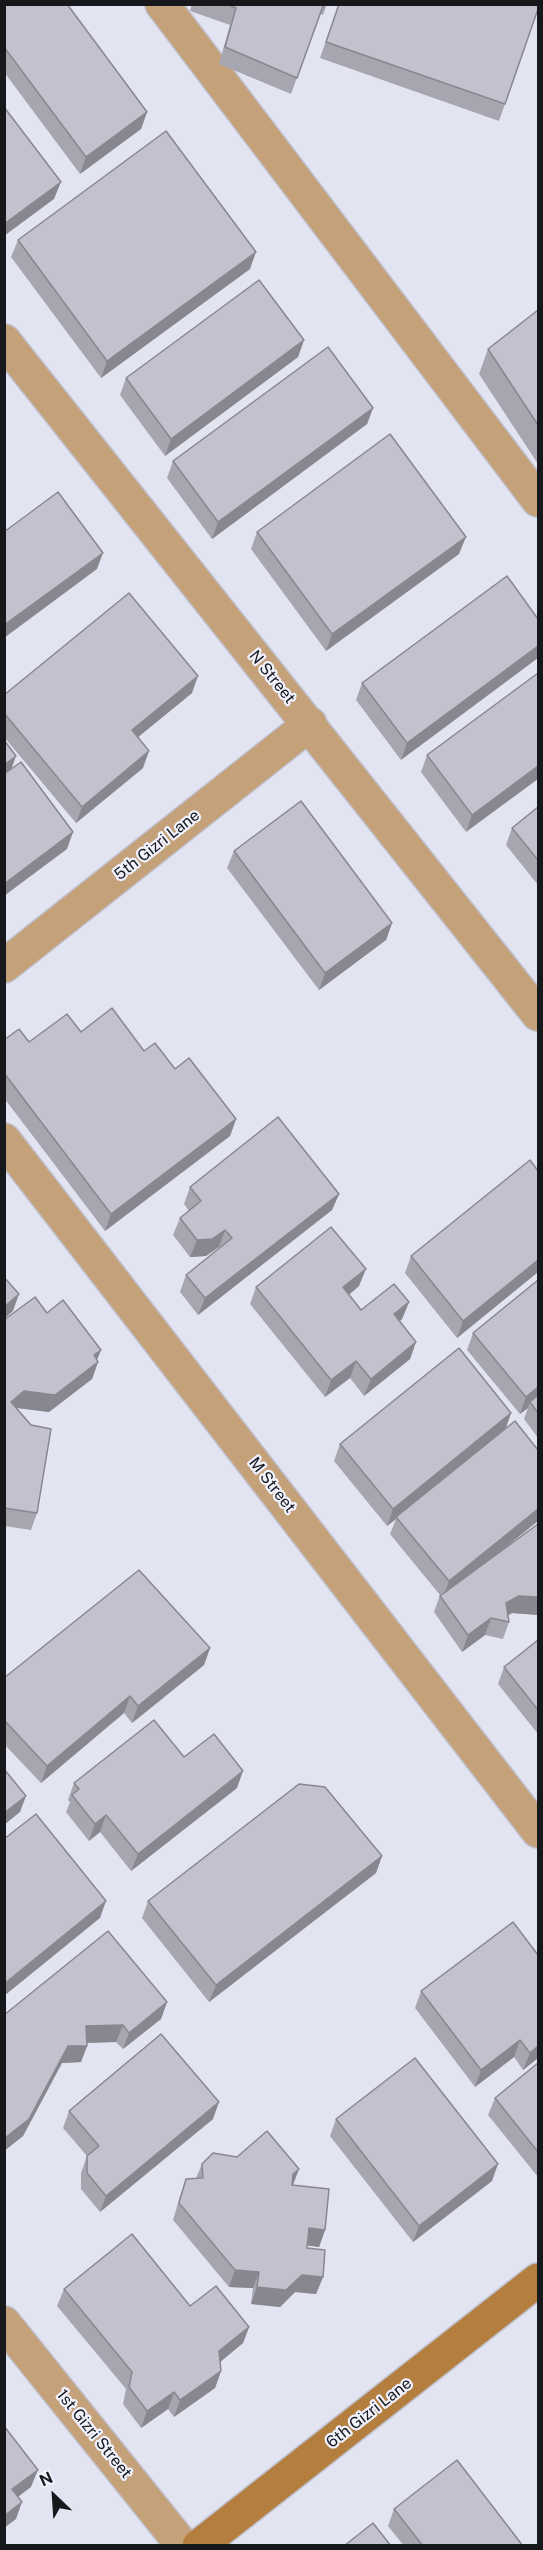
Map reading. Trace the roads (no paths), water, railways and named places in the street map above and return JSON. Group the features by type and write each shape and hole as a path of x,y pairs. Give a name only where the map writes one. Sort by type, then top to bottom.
{"street":[{"path":"162,4 538,500"},
{"name":"N Street","path":"4,341 538,1014"},
{"name":"5th Gizri Lane","path":"4,966 310,724"},
{"name":"M Street","path":"4,1140 538,1831"},
{"name":"6th Gizri Lane","path":"199,2546 538,2280"},
{"name":"1st Gizri Street","path":"4,2323 183,2546"}]}
